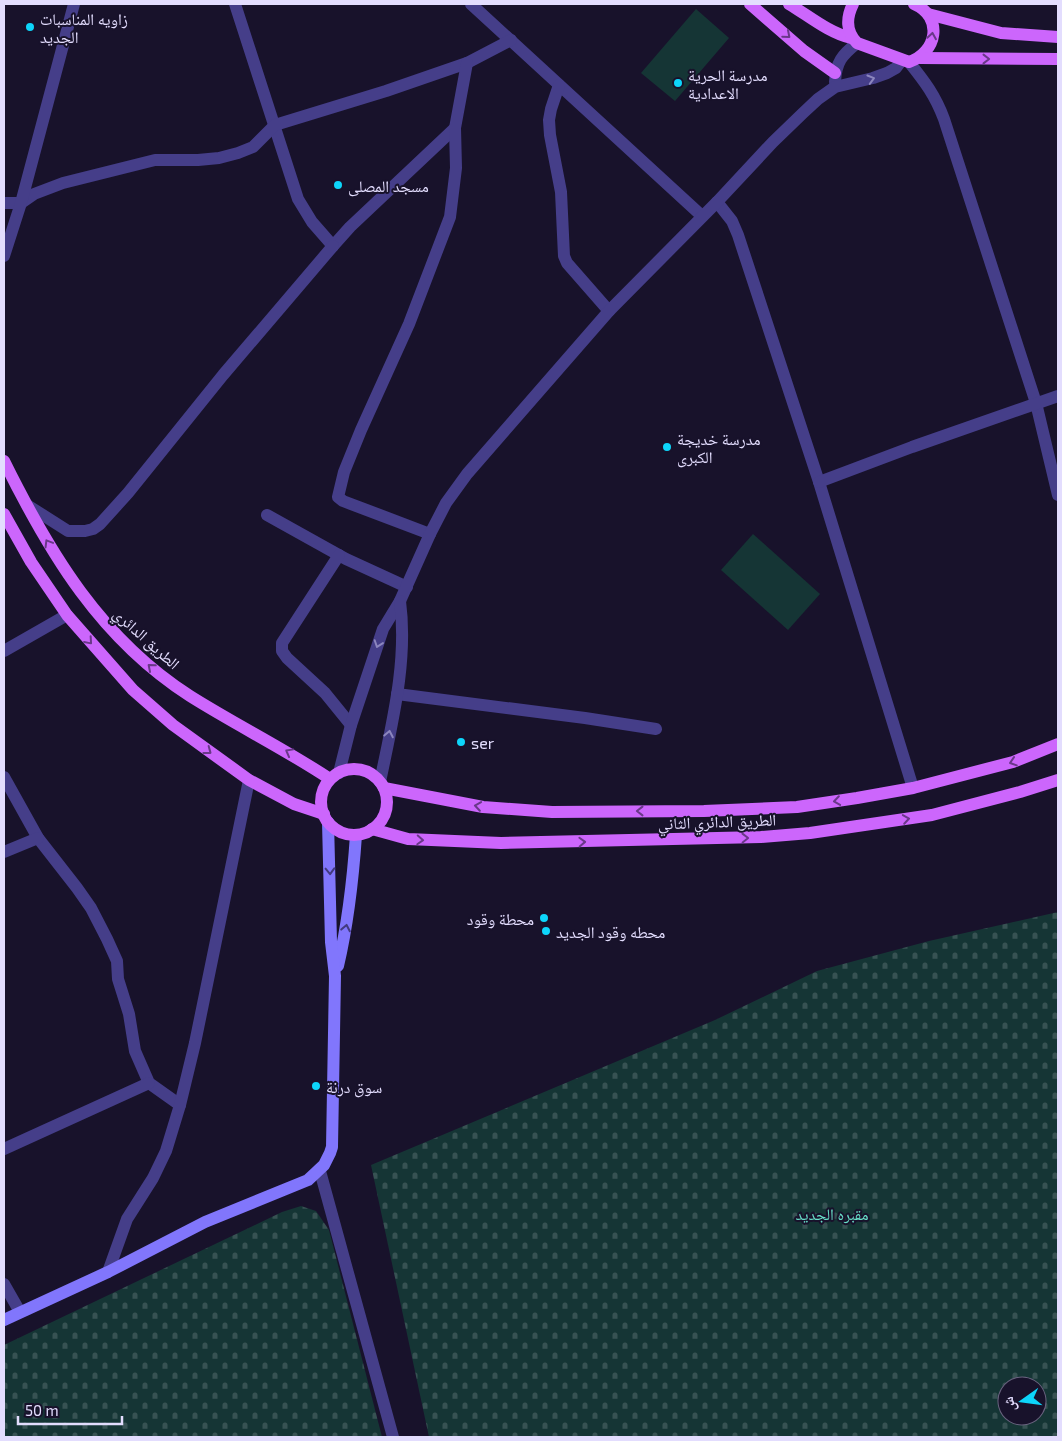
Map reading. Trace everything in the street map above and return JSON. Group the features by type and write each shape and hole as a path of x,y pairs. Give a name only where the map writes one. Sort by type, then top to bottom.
{"main road":[{"path":"750,4 804,51 835,73"},
{"path":"789,4 832,31 910,60 1057,62"},
{"path":"853,4 848,14 848,26 854,40"},
{"path":"910,60 929,49 933,38 933,25 928,14 922,7 914,4"},
{"path":"928,14 1001,33 1058,37"},
{"name":"الطريق الدائري","path":"4,461 47,542 74,584 122,642 189,695 334,776"},
{"path":"4,514 30,562 67,615 133,690 174,725 249,780 294,804 326,818 340,832 356,835 372,829 381,821 386,811 387,799 382,785 372,774 361,770 350,769 334,776 323,790 321,802 326,818 331,942 335,976 332,1146 328,1159 320,1171 308,1180 205,1222 108,1272 4,1320"},
{"name":"الطريق الدائري الثاني","path":"382,785 483,807 561,812 704,811 797,807 913,788 1013,762 1058,744"},
{"name":"الطريق الدائري الثاني","path":"372,829 408,839 501,843 761,837 810,833 932,815 1058,780"},
{"path":"335,976 347,921 356,835"}],"street":[{"path":"4,256 21,203 74,4"},
{"path":"235,4 298,199 312,222 333,246"},
{"path":"471,4 702,216"},
{"path":"4,203 21,203 45,189 87,176 155,160 198,160 219,158 238,153 253,147 275,125 386,92 467,64 511,40"},
{"path":"834,87 835,73 843,55 854,40"},
{"path":"334,776 383,629 407,587 446,503 466,474 609,311 717,202 773,142 818,99 834,87 873,78 887,73 910,60 937,100 1036,403 1058,495"},
{"path":"430,534 343,501 338,496 344,472 409,324 450,217 456,168 455,128 467,64"},
{"path":"559,85 550,110 549,120 561,192 564,256 567,263 609,311"},
{"path":"27,505 68,532 94,529 100,524 128,493 223,375 350,227 455,128"},
{"path":"717,202 732,221 738,235 819,482 913,788"},
{"path":"819,482 1058,396"},
{"path":"267,515 339,555 407,587"},
{"path":"339,555 282,643 282,647 287,658 325,693 340,709 351,725"},
{"path":"382,785 397,694 403,638 400,601"},
{"path":"4,651 67,615"},
{"path":"397,694 656,729"},
{"path":"4,777 38,838 91,908 108,939 117,961 118,979 129,1014 135,1052 149,1084 180,1105"},
{"path":"108,1272 127,1219 153,1178 166,1151 180,1105 197,1034 249,780"},
{"path":"4,852 38,838"},
{"path":"4,1150 149,1084"},
{"path":"320,1171 393,1437"},
{"path":"4,1284 20,1312"}],"green space":[{"path":"696,9 729,38 675,101 641,73"},
{"path":"753,534 820,594 788,630 721,570"},
{"name":"مقبره الجديد","path":"1058,912 1058,1437 429,1437 371,1165 715,1020 817,971 929,941"},
{"path":"301,1206 316,1211 329,1230 382,1437 4,1437 4,1345 282,1212"}],"place":[{"name":"زاويه المناسبات الجديد","path":"30,27"},
{"name":"مدرسة الحرية الاعدادية","path":"678,83"},
{"name":"مسجد المصلى","path":"338,185"},
{"name":"مدرسة خديجة الكبرى","path":"667,447"},
{"name":"ser","path":"461,742"},
{"name":"محطة وقود","path":"544,918"},
{"name":"محطه وقود الجديد","path":"546,931"},
{"name":"سوق درنة","path":"316,1086"}]}
